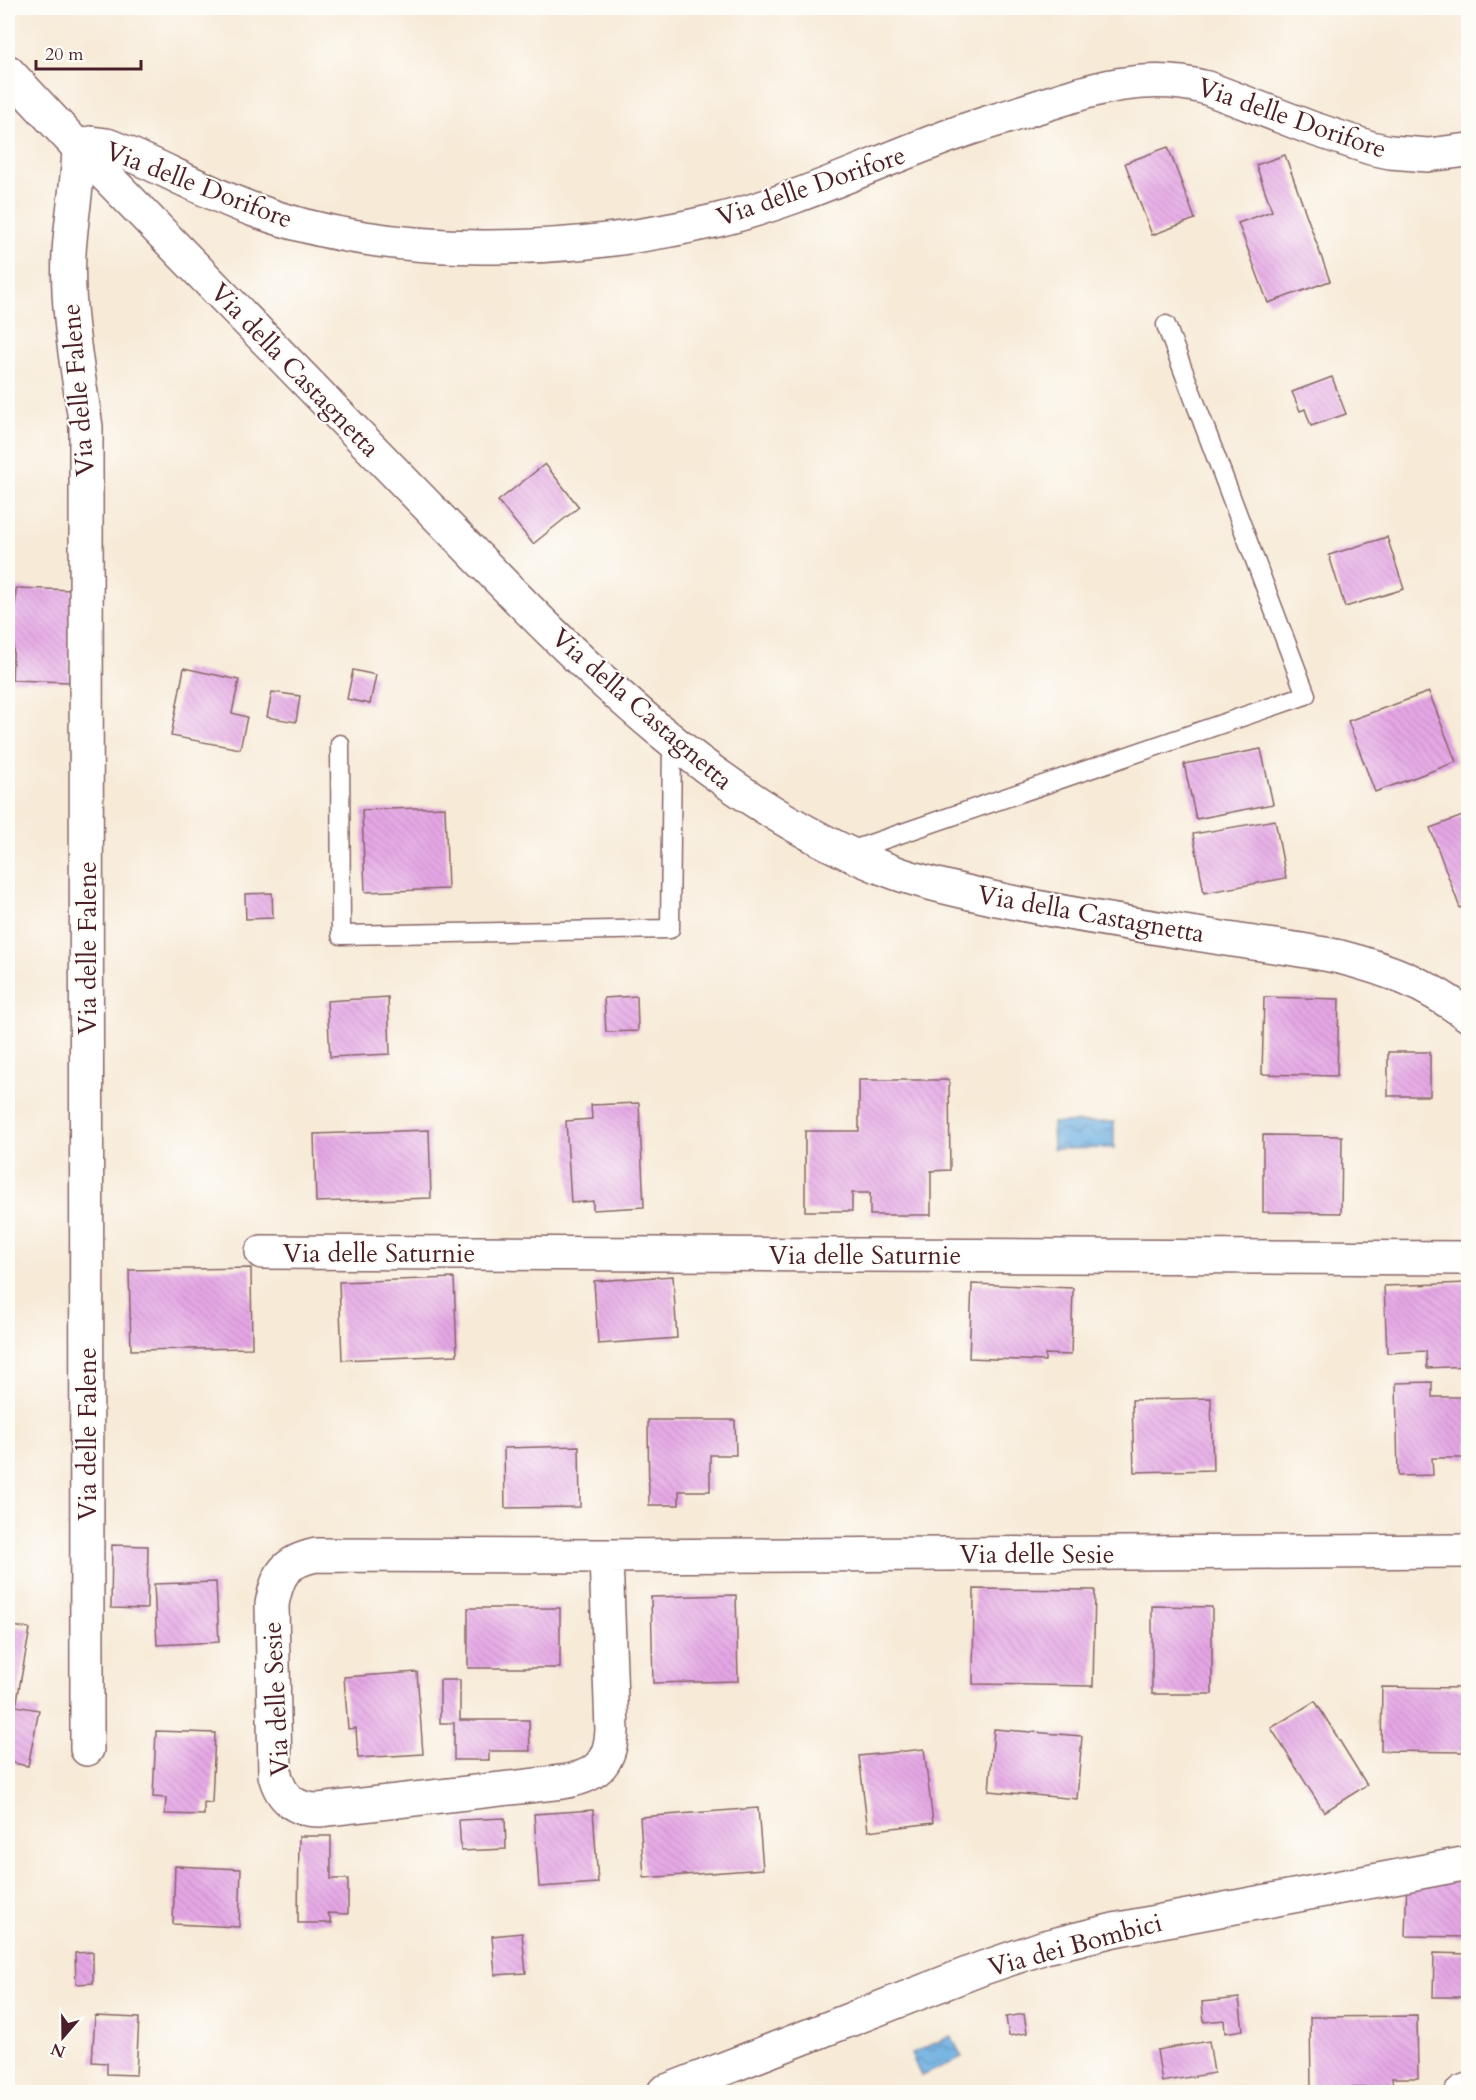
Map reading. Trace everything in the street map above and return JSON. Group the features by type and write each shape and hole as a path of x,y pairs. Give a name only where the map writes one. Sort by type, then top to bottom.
{"street":[{"name":"Via della Castagnetta","path":"8,72 79,148 528,609 601,678 672,740 709,771 747,797 847,852 897,873 926,882 1018,904 1083,916 1327,954 1362,963 1428,987 1468,1015"},
{"name":"Via delle Dorifore","path":"79,148 91,144 107,146 252,210 324,231 384,241 459,246 594,242 646,235 713,221 781,202 957,133 1093,90 1140,82 1164,80 1185,82 1207,88 1349,142 1390,153 1428,155 1468,150"},
{"name":"Via delle Falene","path":"79,148 69,253 69,284 86,427 87,1749"},
{"name":"Via delle Saturnie","path":"262,1252 1468,1258"},
{"name":"Via delle Sesie","path":"606,1556 612,1731 607,1756 603,1764 594,1771 585,1777 562,1782 319,1810 297,1806 282,1793 276,1775 272,1604 279,1578 286,1567 295,1561 316,1556 1468,1551"},
{"name":"Via dei Bombici","path":"663,2092 983,1968 1045,1947 1114,1930 1468,1863"},
{"path":"1462,2092 1468,2090"}],"lane":[{"path":"847,852 1306,695 1166,325"},
{"path":"340,744 341,935 670,929 672,740"}],"water":[{"path":"1114,1122 1114,1148 1053,1149 1052,1123"},
{"path":"951,2036 962,2057 921,2076 911,2054"}],"building":[{"path":"1168,147 1195,219 1152,235 1125,163"},
{"path":"1285,155 1330,281 1268,303 1238,223 1272,211 1256,165"},
{"path":"1332,377 1346,414 1311,426 1305,409 1300,411 1292,392"},
{"path":"545,464 579,507 533,544 498,501"},
{"path":"1387,537 1404,589 1345,607 1329,555"},
{"path":"16,588 73,590 69,682 12,680"},
{"path":"184,668 239,680 232,713 247,717 240,749 171,736"},
{"path":"353,670 376,675 370,704 347,699"},
{"path":"272,692 300,696 296,722 267,717"},
{"path":"1429,692 1456,762 1375,792 1348,721"},
{"path":"1261,749 1273,804 1196,819 1184,764"},
{"path":"445,807 448,889 365,892 362,810"},
{"path":"1468,814 1468,905 1460,908 1430,828"},
{"path":"1275,820 1286,878 1204,893 1193,834"},
{"path":"272,893 273,918 246,919 245,894"},
{"path":"637,996 638,1031 606,1032 604,998"},
{"path":"388,997 390,1054 330,1057 327,1001"},
{"path":"1264,997 1339,999 1337,1076 1262,1074"},
{"path":"1388,1052 1430,1052 1430,1096 1388,1096"},
{"path":"859,1080 949,1080 950,1170 931,1171 931,1215 870,1215 870,1193 852,1193 852,1211 805,1211 805,1131 859,1131"},
{"path":"639,1103 644,1207 593,1210 593,1201 571,1203 566,1121 592,1119 591,1105"},
{"path":"429,1130 431,1198 316,1202 314,1134"},
{"path":"1263,1135 1342,1136 1341,1213 1263,1212"},
{"path":"251,1268 252,1348 131,1350 129,1270"},
{"path":"673,1276 677,1338 598,1344 594,1281"},
{"path":"454,1278 457,1355 342,1360 339,1282"},
{"path":"1468,1283 1468,1366 1427,1368 1426,1351 1387,1353 1384,1286"},
{"path":"972,1284 1073,1288 1071,1355 1045,1354 1045,1361 969,1358"},
{"path":"1432,1382 1432,1397 1468,1397 1468,1458 1432,1458 1433,1475 1398,1476 1396,1383"},
{"path":"1211,1398 1213,1470 1134,1472 1132,1400"},
{"path":"648,1420 735,1420 736,1455 710,1455 710,1491 679,1491 679,1505 649,1505"},
{"path":"579,1446 580,1507 505,1508 504,1448"},
{"path":"112,1545 148,1546 147,1609 111,1608"},
{"path":"216,1582 219,1642 157,1645 154,1584"},
{"path":"974,1589 1095,1590 1093,1686 973,1684"},
{"path":"736,1595 738,1681 653,1683 651,1597"},
{"path":"1152,1606 1212,1607 1212,1694 1152,1694"},
{"path":"468,1608 560,1608 560,1668 468,1668"},
{"path":"8,1625 30,1629 16,1706 39,1710 28,1766 8,1762"},
{"path":"417,1672 423,1754 358,1758 356,1728 348,1729 344,1677"},
{"path":"440,1680 460,1680 460,1720 529,1720 530,1751 489,1751 489,1760 454,1760 454,1723 440,1723"},
{"path":"1382,1687 1468,1688 1468,1752 1381,1751"},
{"path":"1315,1701 1367,1785 1324,1812 1271,1728"},
{"path":"994,1729 1082,1736 1077,1799 989,1791"},
{"path":"156,1731 215,1733 212,1803 204,1802 204,1815 165,1814 166,1798 153,1797"},
{"path":"924,1749 933,1823 868,1831 859,1756"},
{"path":"758,1808 763,1869 644,1878 640,1817"},
{"path":"593,1810 598,1883 539,1887 534,1814"},
{"path":"505,1818 506,1849 461,1851 459,1820"},
{"path":"299,1836 331,1836 331,1879 348,1879 348,1914 328,1913 332,1923 298,1923"},
{"path":"175,1866 241,1869 239,1927 173,1924"},
{"path":"1407,1878 1468,1879 1468,1937 1405,1936"},
{"path":"522,1933 526,1973 495,1975 492,1936"},
{"path":"93,1952 93,1983 76,1984 75,1953"},
{"path":"1434,1953 1468,1954 1468,1997 1433,1997"},
{"path":"1239,1998 1243,2030 1225,2033 1224,2020 1204,2022 1202,2002"},
{"path":"1024,2014 1027,2033 1009,2036 1006,2017"},
{"path":"95,2016 139,2018 136,2075 107,2074 107,2063 92,2062"},
{"path":"1417,2016 1418,2078 1392,2078 1393,2087 1311,2089 1310,2017"},
{"path":"1209,2041 1214,2073 1162,2082 1157,2050"}]}
